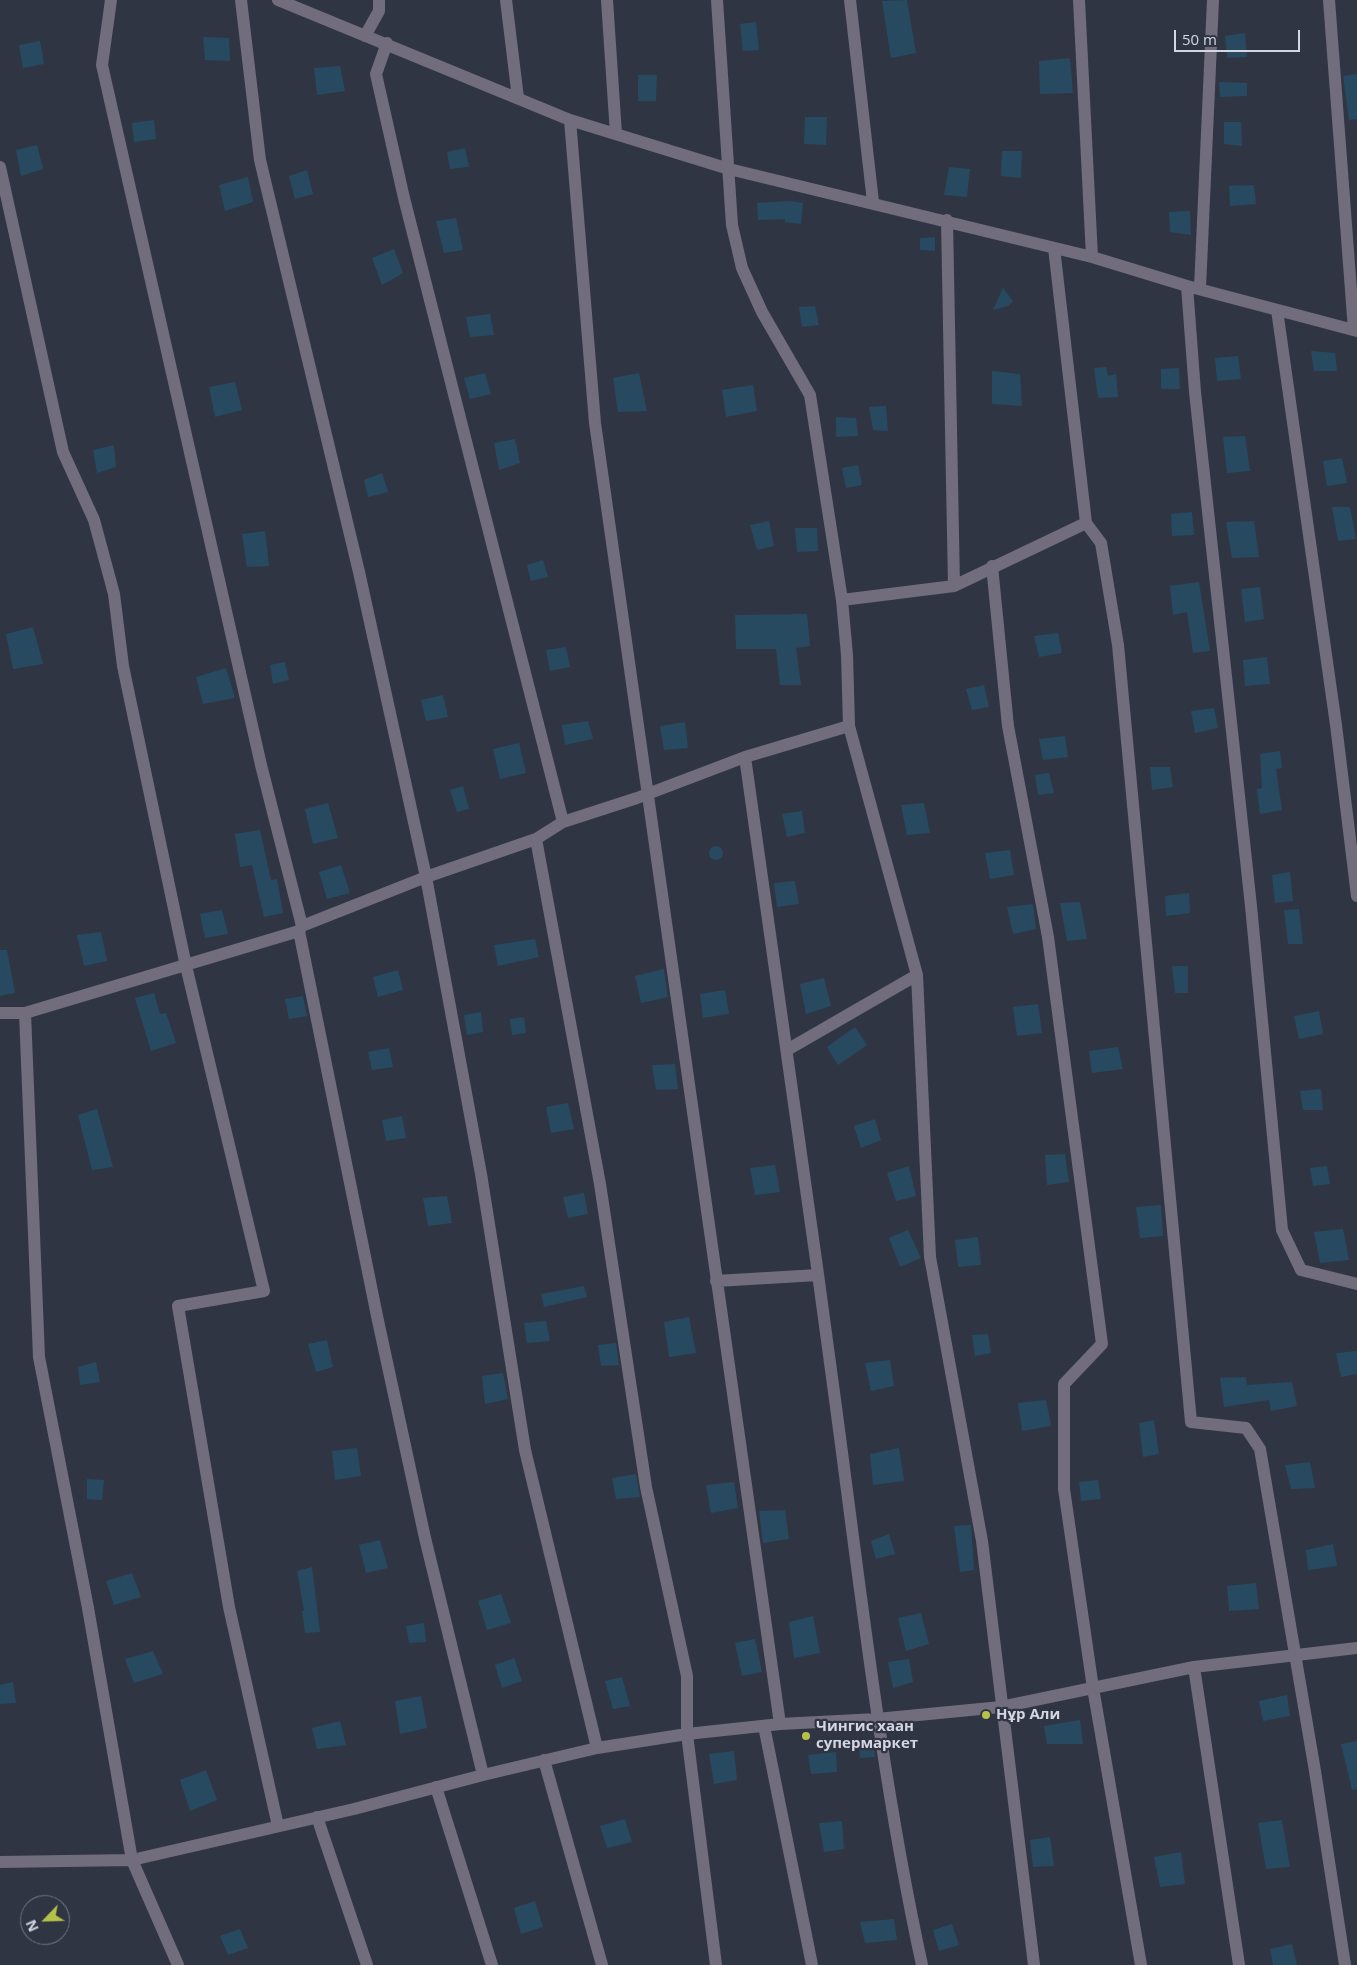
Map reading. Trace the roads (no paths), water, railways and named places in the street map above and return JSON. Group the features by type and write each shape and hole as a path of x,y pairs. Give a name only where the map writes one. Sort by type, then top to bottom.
{"street":[{"path":"111,0 102,65 261,765 300,928 377,1316 421,1519 483,1775"},
{"path":"241,0 260,160 359,572 426,877 481,1174 525,1450 597,1748"},
{"path":"278,0 365,36 387,43 570,120 729,169 873,202 1092,257 1187,286 1355,330 1329,0"},
{"path":"365,36 379,11 379,0"},
{"path":"506,0 518,98"},
{"path":"608,0 616,134"},
{"path":"717,0 732,225 742,268 762,312 810,395 842,600 847,655 849,726 917,975 930,1257 982,1541 1034,1965"},
{"path":"850,0 873,202"},
{"path":"1079,0 1092,257"},
{"path":"1200,288 1213,0"},
{"path":"387,43 376,74 378,84 404,198 563,822"},
{"path":"570,120 594,424 780,1724"},
{"path":"0,167 63,452 94,520 114,594 123,666 186,966 264,1290 178,1306 229,1608 278,1826"},
{"path":"947,220 954,586"},
{"path":"1054,248 1086,523 1101,544 1118,645 1191,1422 1246,1428 1260,1449 1296,1654 1345,1965"},
{"path":"1187,286 1195,392 1251,906 1282,1230 1301,1270 1357,1284"},
{"path":"1277,310 1336,725 1357,896"},
{"path":"842,600 954,586 992,566 1086,523"},
{"path":"992,566 1008,726 1048,937 1102,1344 1064,1384 1064,1489 1093,1688 1141,1965"},
{"path":"0,1013 25,1013 186,966 300,928 426,877 536,839 563,822 647,794 745,757 849,726"},
{"path":"745,757 818,1275 877,1720 909,1908 922,1965"},
{"path":"536,839 600,1184 646,1487 687,1676 687,1734 716,1965"},
{"path":"787,1050 917,975"},
{"path":"25,1013 39,1357 88,1608 132,1860 178,1965"},
{"path":"716,1281 818,1275"},
{"path":"0,1862 132,1860 317,1817 597,1748 687,1734 780,1724 877,1720 1001,1706 1194,1667 1357,1648"},
{"path":"1194,1667 1239,1965"},
{"path":"764,1726 812,1965"},
{"path":"544,1760 602,1965"},
{"path":"436,1787 492,1965"},
{"path":"317,1817 367,1965"}],"place":[{"name":"Нұр Али","path":"986,1715"},
{"name":"Чингис хаан супермаркет","path":"806,1736"}]}
